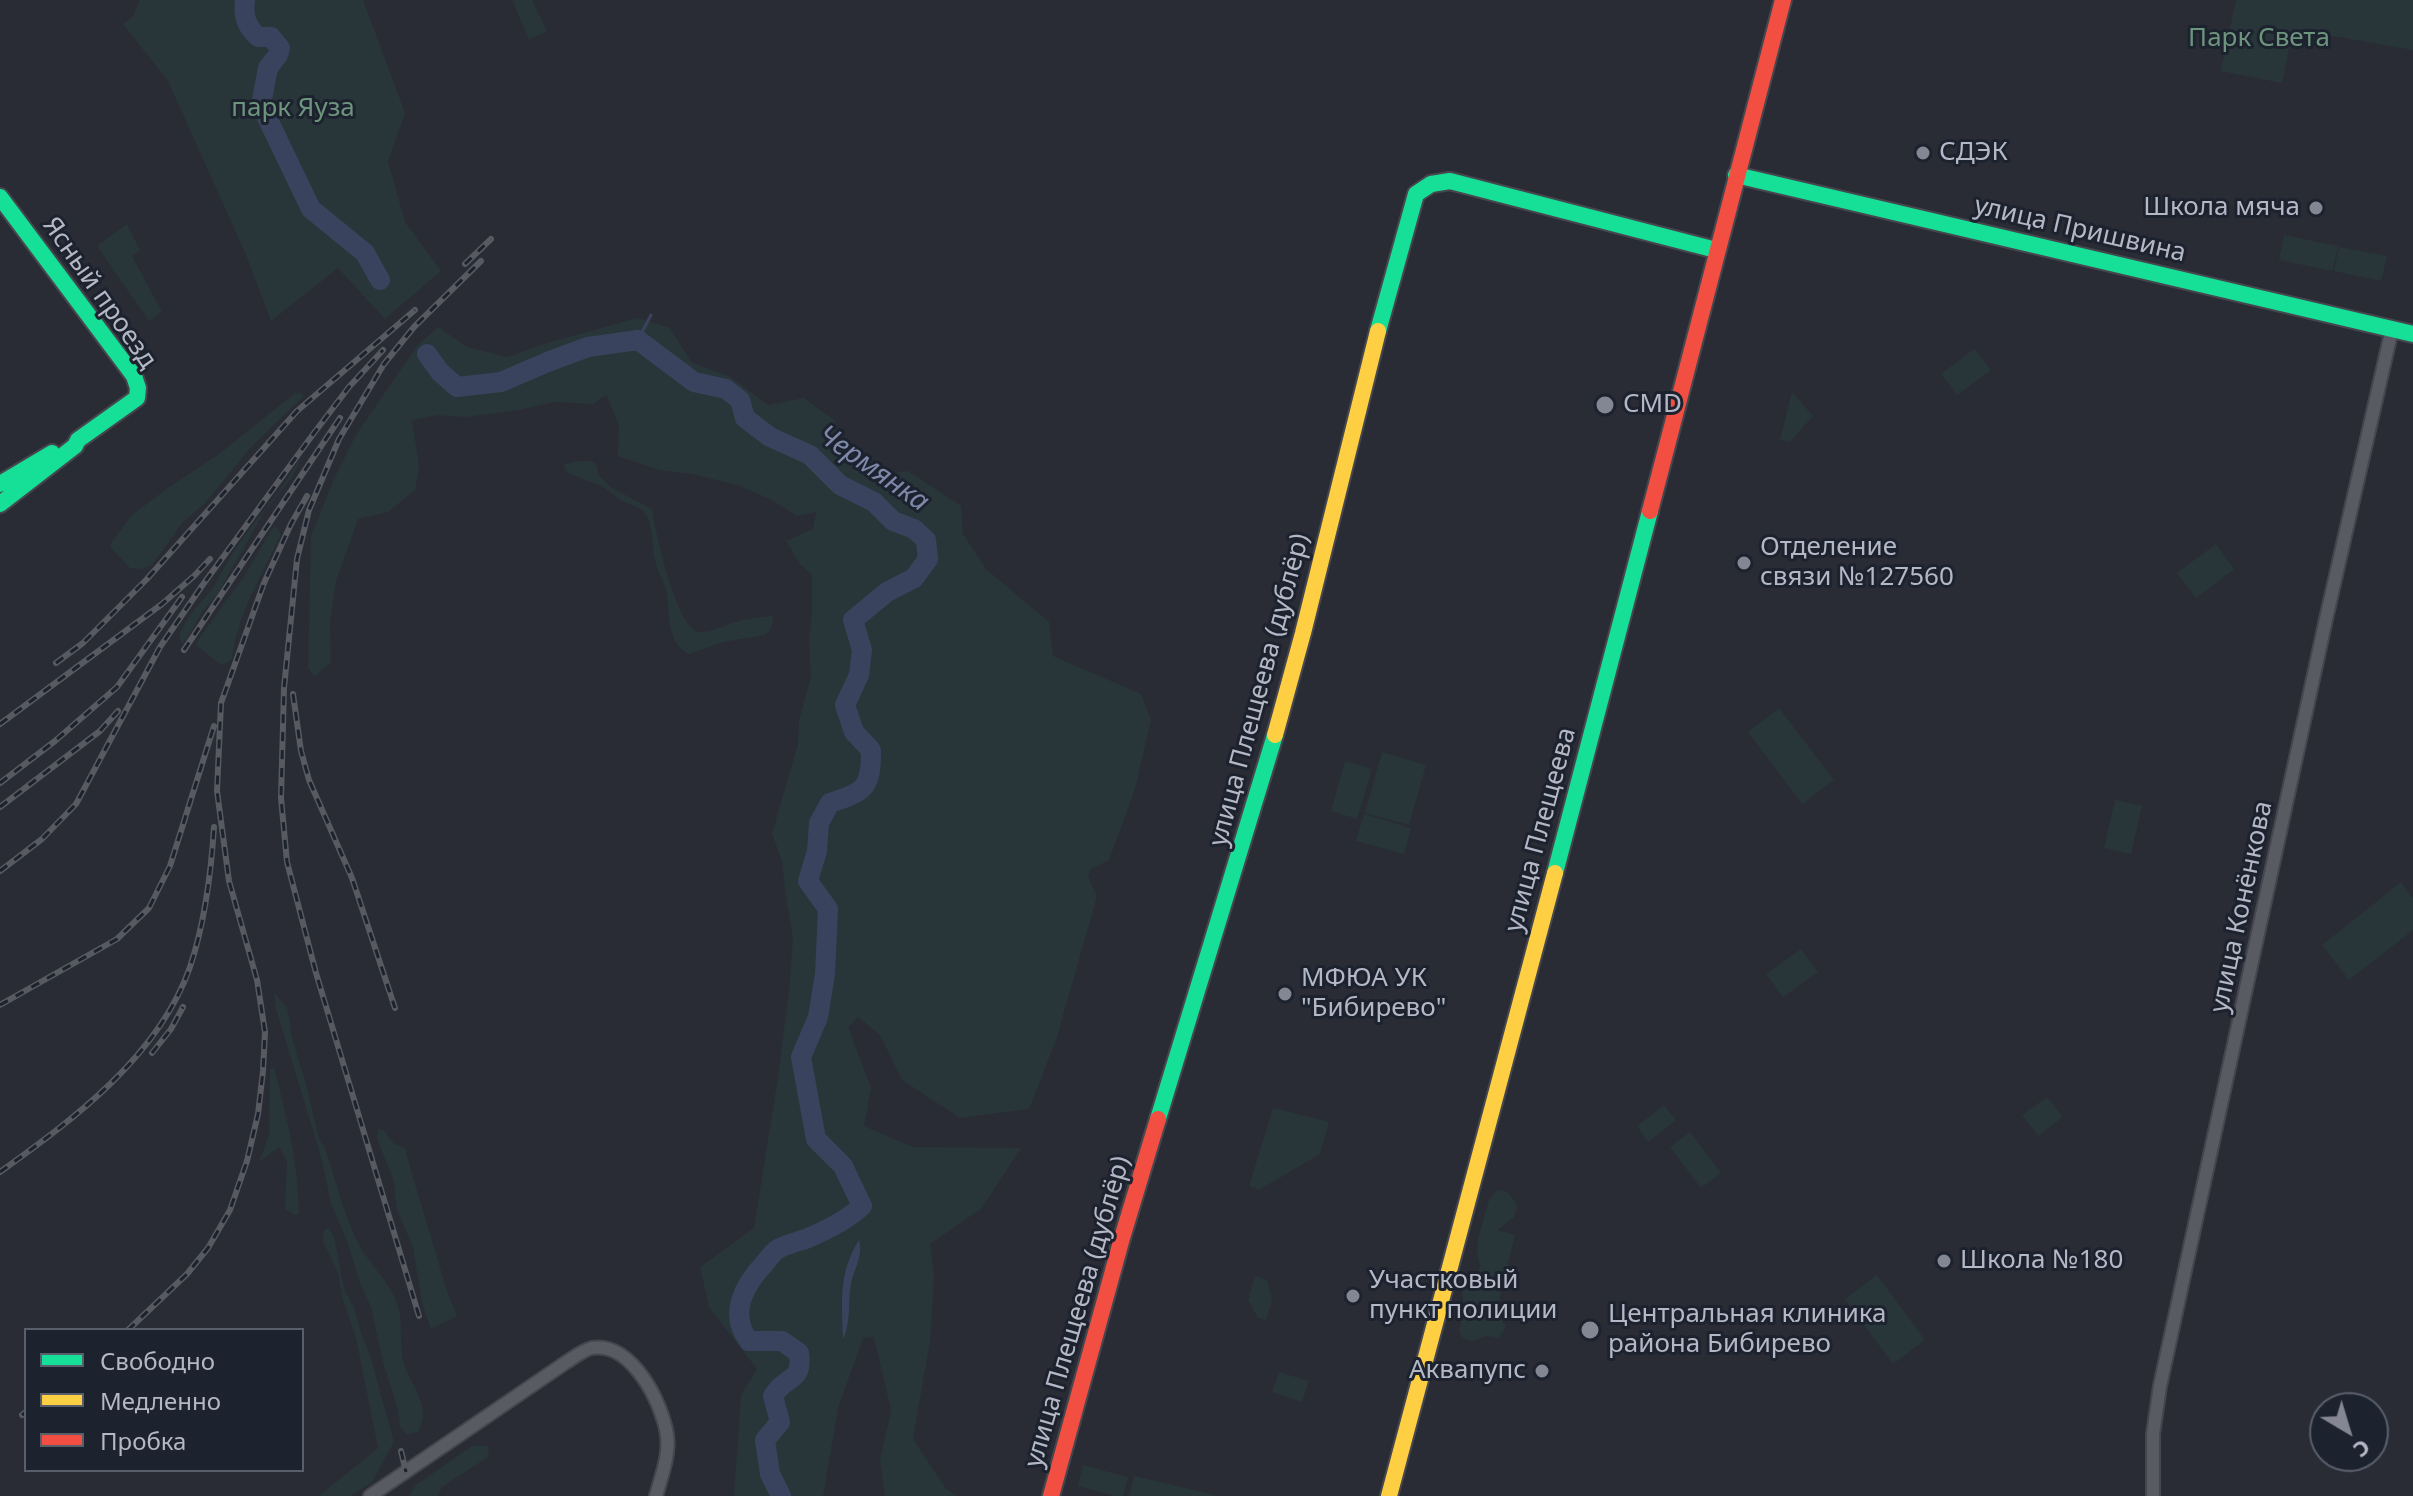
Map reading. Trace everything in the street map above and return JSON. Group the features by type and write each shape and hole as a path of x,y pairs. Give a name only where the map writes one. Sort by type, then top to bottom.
{"street":[{"name":"улица Плещеева","path":"1389,1496 1783,0"},
{"name":"улица Пришвина","path":"1736,175 2413,334"},
{"name":"улица Плещеева (дублёр)","path":"1051,1496 1122,1238 1275,734 1380,321 1416,194 1431,184 1450,181 1716,250"},
{"name":"Ясный проезд","path":"0,197 134,376 138,388 137,398 78,440"},
{"name":"улица Конёнкова","path":"2153,1496 2153,1434 2160,1386 2392,329"},
{"path":"0,484 73,440 78,440"},
{"path":"0,504 75,446 78,440"},
{"path":"370,1496 591,1348 614,1349 628,1359 643,1378 663,1420 667,1437 666,1457 656,1496"}],"green space":[{"name":"парк Яуза","path":"140,0 363,0 405,113 388,161 405,222 441,271 385,319 338,268 271,321 246,255 168,81 123,24 133,16"},
{"path":"512,0 532,0 547,31 529,40"},
{"name":"Парк Света","path":"2236,0 2413,0 2413,50 2293,29 2282,83 2221,71"},
{"path":"127,224 140,251 132,256 162,312 149,321 97,246"},
{"path":"2284,235 2338,246 2332,271 2279,260"},
{"path":"2339,247 2387,256 2381,281 2334,271"},
{"path":"637,318 670,328 692,363 731,377 768,405 804,398 835,421 838,444 894,473 908,471 961,506 963,534 986,569 1049,622 1053,656 1141,694 1151,720 1135,789 1109,860 1091,869 1088,877 1097,896 1056,1040 1029,1109 960,1118 902,1080 880,1035 858,1017 848,1027 871,1088 864,1126 912,1147 1021,1148 982,1208 930,1244 934,1275 930,1341 913,1439 946,1489 957,1496 885,1496 880,1461 891,1410 874,1337 863,1338 838,1408 823,1496 734,1496 741,1395 757,1369 709,1307 700,1267 754,1228 779,1071 793,938 782,861 772,834 798,744 799,721 811,677 809,640 812,618 812,575 800,564 786,541 813,529 816,512 797,516 770,499 737,485 660,470 618,456 619,425 606,395 593,404 554,402 466,417 438,415 412,420 419,466 415,490 388,512 358,519 336,581 330,623 331,662 315,676 308,668 311,536 356,435 417,346 438,327 467,347 507,357"},
{"path":"1974,349 1991,370 1957,395 1941,374"},
{"path":"1792,392 1813,416 1790,442 1780,440"},
{"path":"294,394 304,396 254,444 204,504 182,523 152,565 141,569 130,568 111,548 111,543 132,515 219,454"},
{"path":"302,456 293,476 264,512 217,595 182,643 179,638 189,617 214,586 233,553"},
{"path":"580,461 596,464 599,475 610,487 652,509 668,578 691,627 707,632 739,621 772,616 767,633 723,642 689,654 682,649 670,627 667,593 656,564 646,515 602,486 565,470 564,464"},
{"path":"275,526 281,534 245,609 232,659 223,665 196,646 198,640 245,575"},
{"path":"2216,544 2234,569 2196,598 2177,573"},
{"path":"1779,708 1834,780 1802,804 1748,732"},
{"path":"1382,752 1426,765 1409,825 1365,813"},
{"path":"1345,761 1372,769 1357,819 1331,811"},
{"path":"2115,800 2142,806 2131,854 2104,848"},
{"path":"1364,814 1411,828 1404,854 1356,841"},
{"path":"2401,882 2413,898 2413,930 2349,980 2322,945"},
{"path":"1801,949 1818,972 1783,997 1766,974"},
{"path":"274,992 287,1008 319,1139 325,1148 352,1230 397,1303 404,1364 422,1405 422,1423 418,1432 407,1435 400,1427 371,1307 331,1204 322,1160 276,1009"},
{"path":"274,1068 294,1158 299,1214 295,1215 285,1209 287,1161 279,1147 259,1162 269,1135 270,1069"},
{"path":"2047,1097 2063,1117 2038,1136 2022,1115"},
{"path":"1664,1105 1676,1120 1648,1142 1637,1126"},
{"path":"1273,1108 1329,1122 1320,1154 1259,1190 1249,1186"},
{"path":"378,1129 384,1131 394,1144 405,1148 457,1316 431,1329 422,1303 413,1247 397,1210 394,1181 377,1139"},
{"path":"1690,1132 1721,1173 1701,1188 1670,1147"},
{"path":"1503,1190 1517,1205 1514,1217 1497,1230 1515,1235 1496,1313 1506,1326 1499,1338 1486,1336 1466,1340 1459,1330 1464,1310 1462,1288 1465,1280 1477,1273 1480,1267 1478,1239 1489,1200 1496,1191"},
{"path":"328,1228 334,1237 344,1289 370,1355 394,1442 373,1480 350,1496 319,1496 378,1448 356,1338 338,1273 323,1242 324,1231"},
{"path":"1877,1275 1925,1340 1893,1364 1845,1299"},
{"path":"1255,1276 1267,1280 1272,1300 1266,1320 1258,1318 1248,1300"},
{"path":"1279,1372 1309,1381 1302,1402 1272,1392"},
{"path":"472,1446 489,1446 488,1457 442,1487 438,1496 409,1496 416,1485"},
{"path":"1083,1465 1128,1477 1123,1496 1078,1486"},
{"path":"1134,1476 1215,1495 1215,1496 1129,1496"}],"water":[{"path":"859,1240 860,1255 852,1279 848,1324 843,1339 844,1276"}],"waterway":[{"name":"Чермянка","path":"245,0 248,25 258,37 271,37 280,48 268,68 261,105 311,209 365,253 380,280"},
{"path":"638,340 651,315"},
{"name":"Чермянка","path":"427,354 440,372 457,387 501,382 588,347 638,340 694,382 726,389 740,400 745,418 770,437 810,455 840,485 874,502 893,521 914,529 926,540 928,559 914,578 887,592 853,620 862,650 859,675 845,705 854,732 871,750 870,773 859,791 830,803 819,823 817,851 808,881 828,909 825,974 818,1017 801,1057 816,1139 843,1166 862,1206 829,1228 776,1250 745,1290 739,1310 743,1331 749,1341 782,1341 799,1353 800,1363 796,1374 773,1396 780,1422 765,1440 770,1474 781,1496"}],"railway":[{"path":"465,264 491,239"},
{"path":"419,1316 316,973 287,862 281,798 284,688 297,559 309,510 339,439 384,364 414,327 481,261"},
{"path":"56,663 83,643 146,580 297,411 415,310"},
{"path":"0,871 42,839 76,804 160,647 314,433 349,387 383,350"},
{"path":"184,650 340,418"},
{"path":"130,1328 187,1274 208,1248 230,1210 247,1161 258,1114 265,1032 257,980 229,881 217,791 221,703 264,583 307,496"},
{"path":"0,724 162,604 210,559"},
{"path":"0,783 55,741 117,687 182,597"},
{"path":"293,694 301,751 309,780 352,878 395,1008"},
{"path":"0,807 100,731 118,711"},
{"path":"0,1005 117,939 149,908 170,866 214,726"},
{"path":"0,1172 57,1130 111,1083 158,1029 176,999 200,933 214,827"},
{"path":"152,1053 183,1007"},
{"path":"401,1451 406,1472"}],"traffic: fast":[{"path":"1736,175 2413,334"},
{"path":"1378,331 1416,194 1431,184 1450,181 1716,250"},
{"path":"0,197 134,376 138,388 137,398 78,440 75,446 0,504"},
{"path":"0,484 52,453"},
{"path":"1555,873 1650,511"},
{"path":"1158,1119 1275,735"}],"traffic: slow":[{"path":"1275,735 1378,331"},
{"path":"1389,1496 1555,873"}],"traffic: jam":[{"path":"1650,511 1783,0"},
{"path":"1051,1496 1158,1119"}],"place":[{"name":"СДЭК","path":"1923,153"},
{"name":"Школа мяча","path":"2316,208"},
{"name":"CMD","path":"1605,405"},
{"name":"Отделение связи №127560","path":"1744,563"},
{"name":"МФЮА УК \"Бибирево\"","path":"1285,994"},
{"name":"Школа №180","path":"1944,1261"},
{"name":"Участковый пункт полиции","path":"1353,1296"},
{"name":"Центральная клиника района Бибирево","path":"1590,1330"},
{"name":"Аквапупс","path":"1542,1371"}]}
